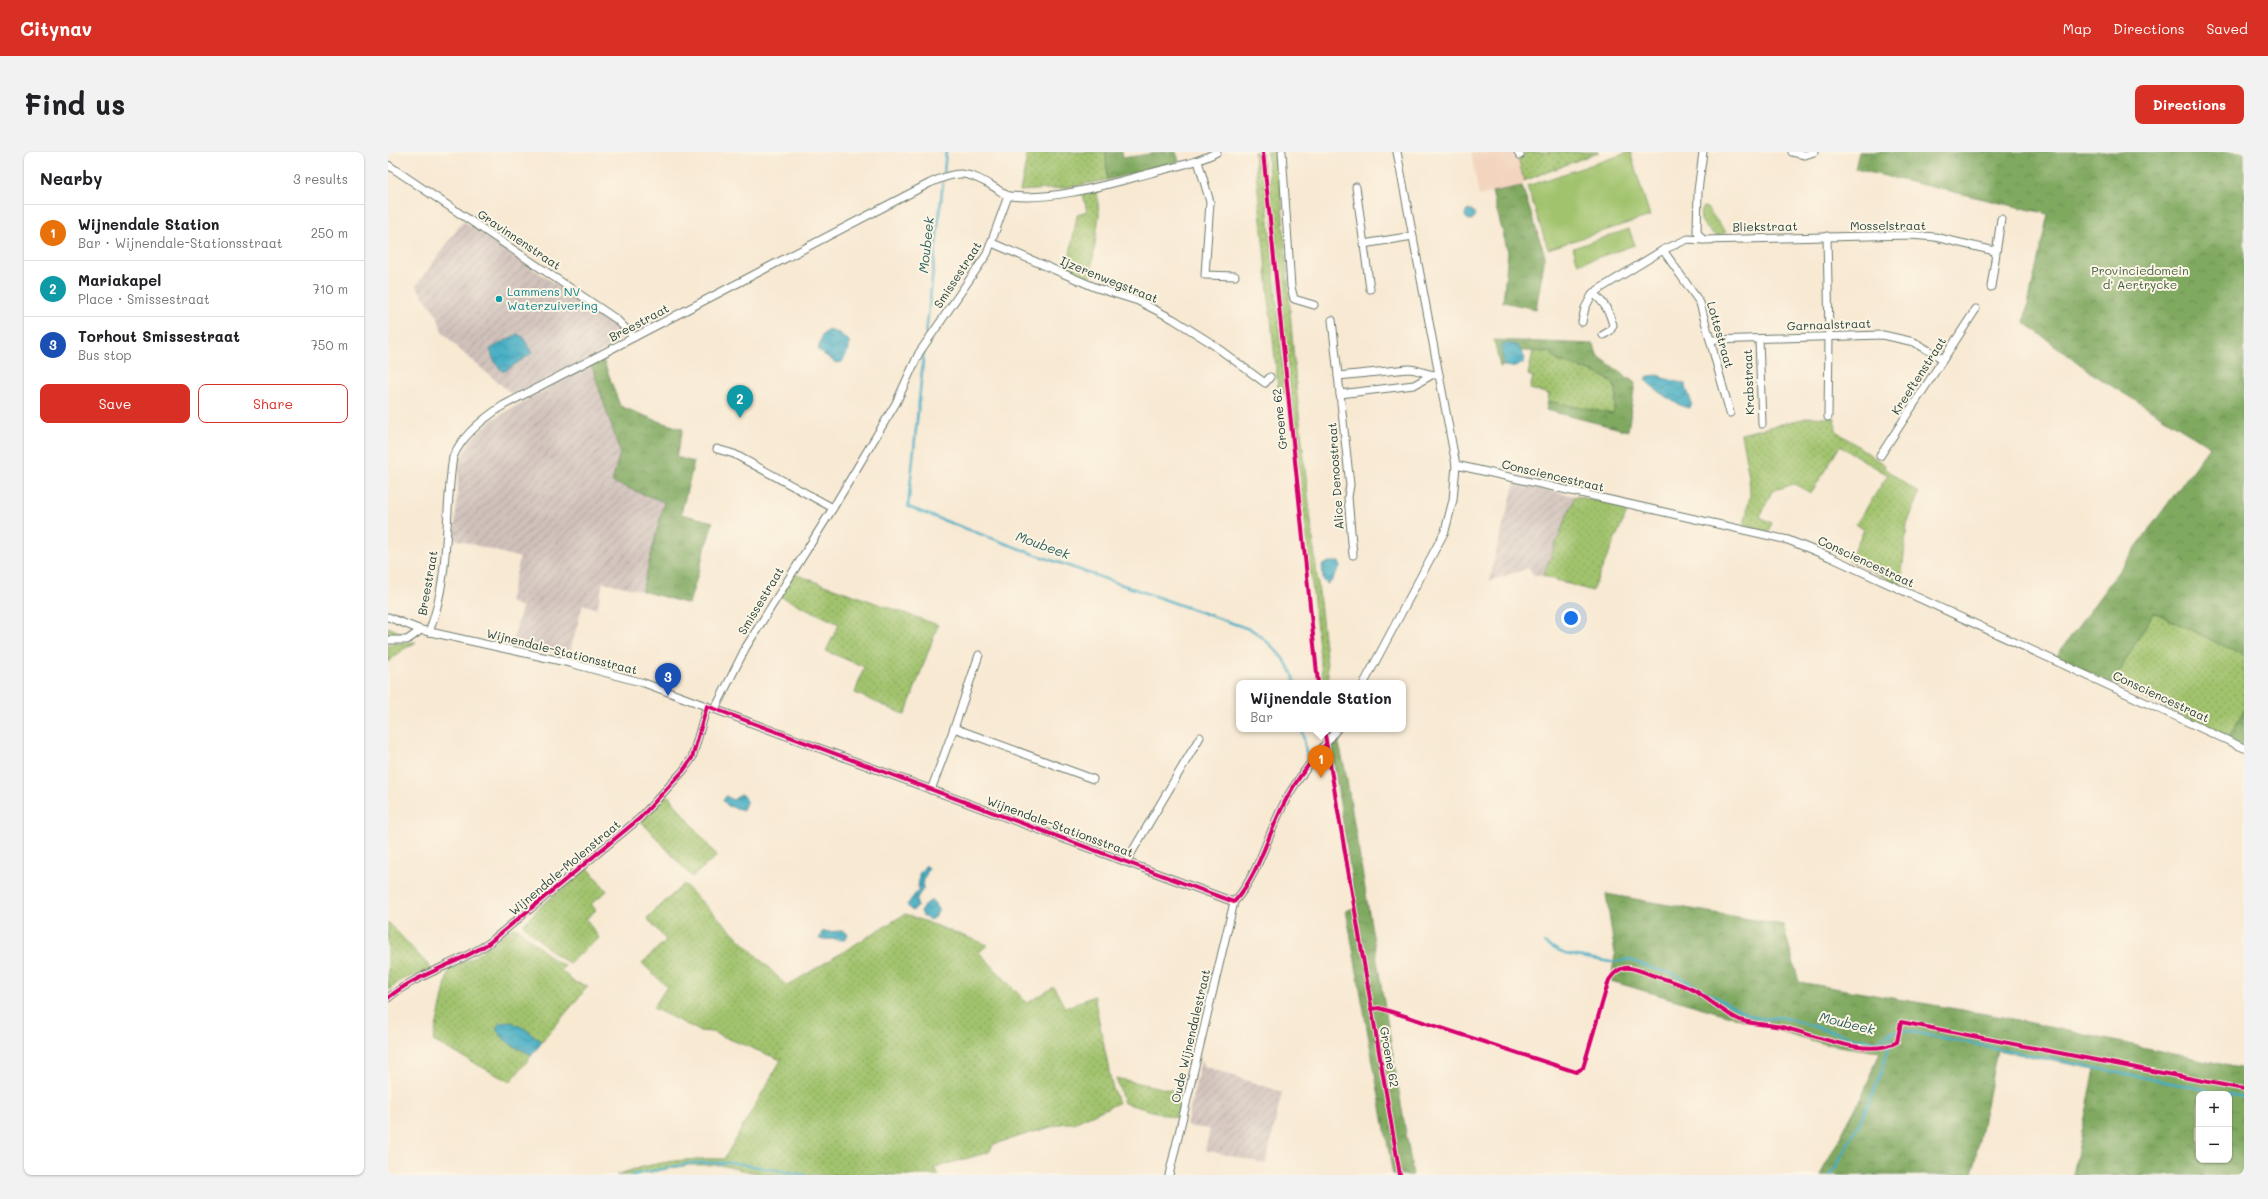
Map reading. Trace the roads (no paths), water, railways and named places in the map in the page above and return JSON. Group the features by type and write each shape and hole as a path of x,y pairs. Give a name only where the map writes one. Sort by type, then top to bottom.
{"street":[{"path":"1008,196 1080,191 1198,161 1217,152"},
{"path":"1282,152 1291,287 1294,299 1314,305"},
{"path":"1366,680 1445,531 1453,500 1456,465 1398,152"},
{"path":"1703,152 1698,191 1697,232 1703,240"},
{"path":"1792,152 1805,155 1814,152"},
{"path":"1198,161 1210,202 1205,275 1235,276"},
{"name":"Gravinnenstraat","path":"388,165 616,319 634,337"},
{"name":"Breestraat","path":"429,632 436,614 444,569 454,457 461,443 480,422 504,405 946,175 961,172 974,176 1008,196"},
{"path":"1356,188 1370,289"},
{"name":"Smissestraat","path":"715,709 746,647 833,508 896,403 920,353 977,270 992,243 1008,196"},
{"path":"1991,286 1995,251 2001,219"},
{"name":"Mosselstraat","path":"1827,236 1910,235 1935,237 1995,251"},
{"path":"1363,244 1413,236"},
{"path":"1827,236 1829,336 1828,417"},
{"name":"Bliekstraat","path":"1593,293 1663,250 1688,239 1703,240 1827,236"},
{"name":"Ijzerenwegstraat","path":"992,243 1097,288 1138,301 1191,329 1265,383 1270,377"},
{"name":"Lottestraat","path":"1663,250 1700,303 1730,413"},
{"path":"1582,322 1584,308 1593,293 1599,298 1611,316 1613,325 1610,331 1603,335"},
{"name":"Kreeftenstraat","path":"1880,456 1976,309"},
{"name":"Alice Denoostraat","path":"1332,320 1350,485 1348,498 1353,555"},
{"name":"Garnaalstraat","path":"1711,340 1883,335 1898,337 1914,342 1943,359"},
{"name":"Krabstraat","path":"1759,339 1762,424"},
{"path":"1338,376 1418,369 1430,376"},
{"path":"1340,394 1414,385 1430,376 1439,375"},
{"path":"717,449 734,454 833,508"},
{"name":"Consciencestraat","path":"1456,465 1788,540 1830,557 2244,748"},
{"name":"Wijnendale-Stationsstraat","path":"388,617 421,630 570,663 644,683 1234,902"},
{"name":"Breestraat","path":"388,640 407,640 421,630"},
{"path":"931,790 954,728 978,655"},
{"name":"Wijnendale-Molenstraat","path":"388,998 412,980 465,958 489,943 640,818 683,771 692,758 707,706"},
{"path":"954,728 1093,779"},
{"path":"1234,902 1245,890 1269,840 1287,797 1302,774 1335,732"},
{"name":"Wijnendale-Stationsstraat","path":"1126,862 1200,737"},
{"name":"Oude Wijnendalestraat","path":"1169,1175 1234,902"}],"water":[{"path":"1468,210 1472,210 1474,211 1474,219 1468,220 1465,217 1465,213"},
{"path":"828,330 839,333 849,341 849,349 842,362 836,363 818,350 822,335"},
{"path":"517,334 523,337 532,353 505,371 502,371 494,361 490,349"},
{"path":"1504,343 1517,345 1525,358 1523,363 1513,367 1504,366 1501,347"},
{"path":"1659,375 1663,378 1685,384 1692,404 1690,408 1680,405 1666,397 1645,379 1648,376"},
{"path":"1329,562 1339,562 1341,565 1331,582 1327,584 1323,580 1322,565"},
{"path":"741,794 747,800 743,810 728,806 723,801 726,796 733,800"},
{"path":"926,865 929,868 924,879 923,889 917,898 917,907 912,911 907,905 918,890 919,874"},
{"path":"932,900 939,909 935,917 931,920 924,917 921,912 924,905"},
{"path":"843,931 848,934 845,940 819,939 822,932"},
{"path":"511,1022 525,1029 542,1042 532,1055 510,1044 497,1031 497,1026 500,1023"}],"waterway":[{"name":"Moubeek","path":"944,172 946,152"},
{"name":"Moubeek","path":"926,334 943,182"},
{"name":"Moubeek","path":"924,352 908,507 1031,553 1252,630 1272,646 1284,660 1294,680"},
{"name":"Moubeek","path":"1303,732 1307,757"},
{"name":"Moubeek","path":"1544,943 1565,954 1611,962 1630,960 1654,969 1674,974 1750,1016 1764,1019 1781,1017 1854,1038 1878,1042 1888,1033 1903,1030 2212,1091"},
{"path":"1831,1175 1868,1106 1882,1069 1892,1031"},
{"name":"Moubeek","path":"2232,1095 2244,1097"},
{"path":"632,1175 692,1163 735,1163 806,1175"}],"place":[{"name":"Lammens NV Waterzuivering","path":"499,299"},
{"name":"Mariakapel","path":"740,418"},
{"name":"Torhout Smissestraat","path":"668,696"},
{"name":"Wijnendale Station","path":"1321,778"}],"park label":[{"name":"Provinciedomein d' Aertrycke","path":"2140,278"}]}
